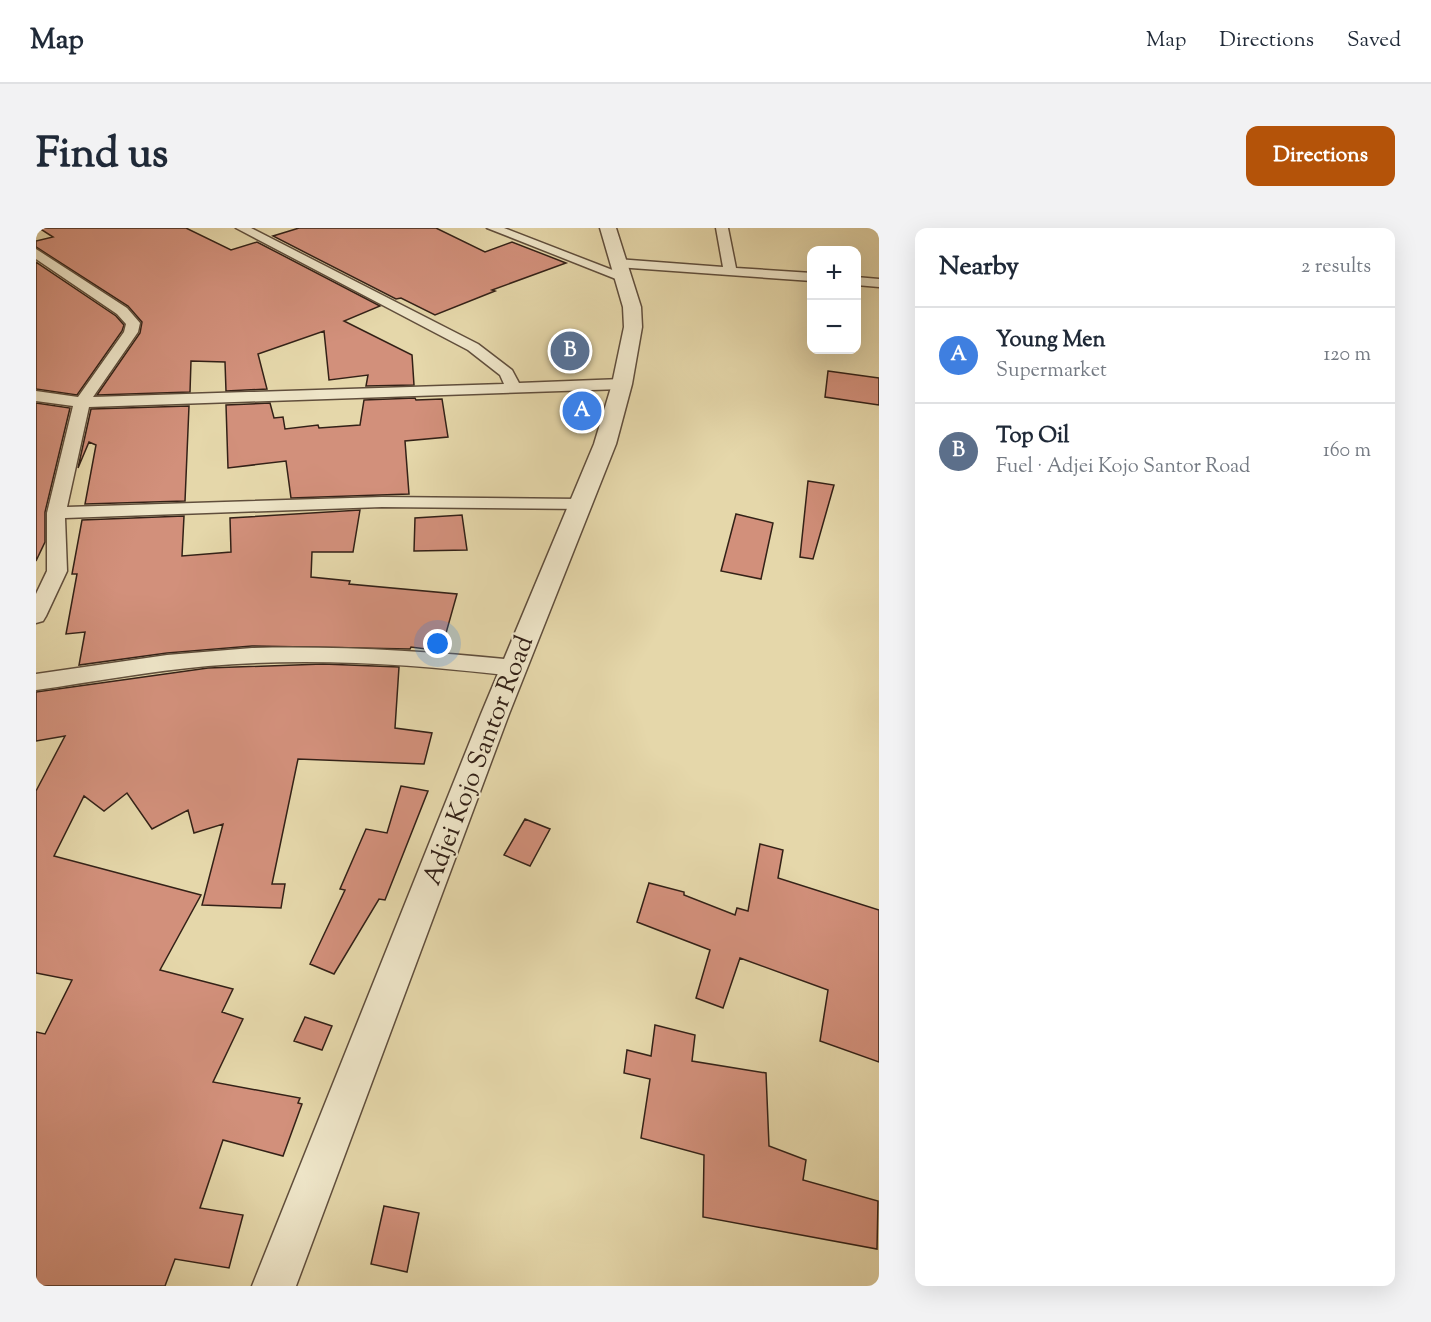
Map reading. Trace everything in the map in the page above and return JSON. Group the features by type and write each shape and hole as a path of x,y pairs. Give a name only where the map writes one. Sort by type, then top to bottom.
{"street":[{"path":"243,228 472,347 507,373 514,388"},
{"path":"493,228 619,270 730,270 807,277"},
{"name":"Adjei Kojo Santor Road","path":"274,1286 313,1178 605,444 622,384 633,327 632,308 608,228"},
{"path":"722,228 730,270"},
{"path":"36,253 122,310 133,323 131,332 82,402 56,513 57,572 36,616"},
{"path":"861,281 878,283"},
{"path":"36,396 82,402 622,384"},
{"path":"56,513 382,502 579,505"},
{"path":"36,682 168,662 265,656 411,658 514,668"}],"building":[{"path":"39,228 186,228 231,250 257,242 380,306 344,321 412,355 414,385 366,386 368,375 329,380 324,331 258,354 267,389 226,391 225,362 191,361 190,392 97,395 140,333 142,322 128,306 36,247 36,241 53,237"},
{"path":"299,228 436,228 485,252 512,242 566,263 492,290 495,291 435,315 401,298 396,299 273,236"},
{"path":"36,262 116,316 124,325 77,395 36,389"},
{"path":"828,371 879,378 879,405 825,397"},
{"path":"415,398 416,400 442,399 448,437 405,441 409,494 291,498 286,461 228,468 226,405 270,403 274,418 283,417 285,429 318,425 319,428 360,425 364,400"},
{"path":"36,403 70,408 45,512 45,542 36,561"},
{"path":"189,406 185,501 85,504 96,445 89,442 78,468 91,409"},
{"path":"808,481 834,485 813,559 800,557"},
{"path":"360,510 353,552 312,552 311,577 350,581 349,584 457,594 441,651 411,647 410,649 252,646 167,653 79,665 85,632 66,634 77,574 72,574 82,520 184,516 182,556 231,552 230,518"},
{"path":"736,514 773,523 761,579 721,571"},
{"path":"462,515 467,550 414,551 415,518"},
{"path":"323,664 399,667 395,728 432,733 424,764 298,759 272,884 285,884 281,908 202,905 223,824 194,833 188,810 152,829 127,793 104,811 84,796 54,856 201,895 160,970 233,989 222,1012 243,1019 213,1082 300,1098 298,1103 302,1104 283,1156 223,1140 200,1208 243,1215 229,1268 175,1259 165,1286 36,1286 36,1032 45,1034 72,980 36,973 36,791 65,736 36,741 36,692 208,668"},
{"path":"401,786 428,791 385,900 379,899 334,974 310,964 345,890 340,889 366,829 387,833"},
{"path":"525,819 550,829 530,866 504,855"},
{"path":"760,844 783,850 778,878 879,910 879,1062 820,1041 828,990 740,958 723,1008 696,998 710,950 637,922 649,883 684,892 684,895 735,915 737,908 748,911"},
{"path":"305,1017 332,1026 322,1050 294,1041"},
{"path":"655,1025 695,1035 692,1061 766,1073 769,1146 806,1160 803,1180 878,1201 877,1249 703,1217 704,1155 641,1138 650,1079 624,1073 627,1050 651,1056"},
{"path":"384,1206 419,1213 407,1272 371,1264"}],"place":[{"name":"Top Oil","path":"570,351"},
{"name":"Young Men","path":"582,411"}]}
